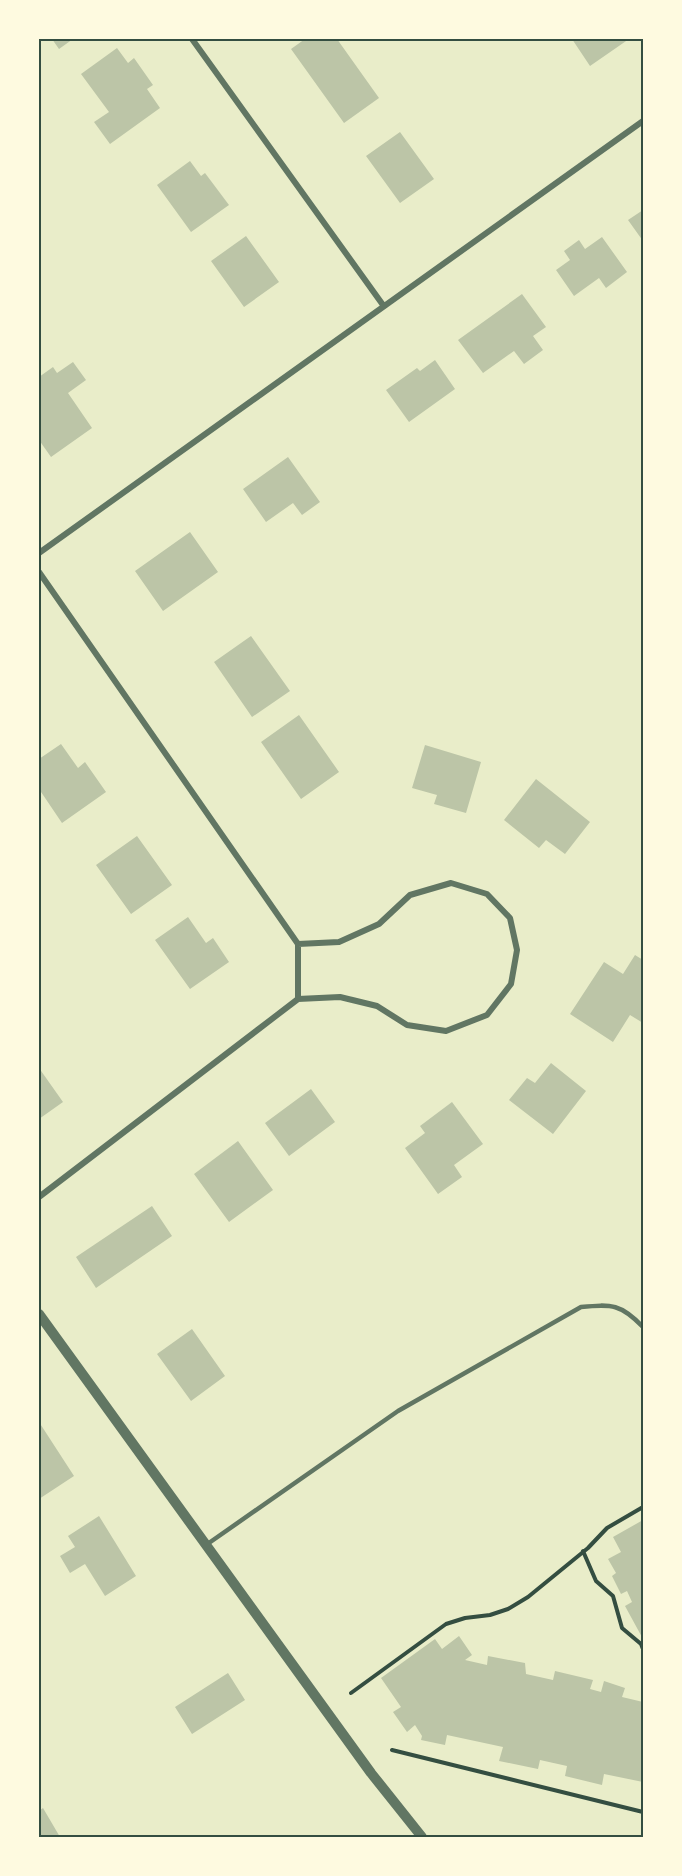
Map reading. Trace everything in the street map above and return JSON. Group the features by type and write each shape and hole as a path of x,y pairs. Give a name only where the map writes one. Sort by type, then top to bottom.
{"street":[{"path":"192,39 383,305"},
{"path":"39,553 643,121"},
{"path":"39,572 298,944 298,999"},
{"path":"39,1197 298,999 340,997 377,1006 407,1025 446,1031 487,1015 511,984 517,950 510,918 487,894 452,883 410,896 379,924 339,942 298,944"},
{"path":"39,1314 371,1773 422,1837"}],"lane":[{"path":"206,1545 398,1411 581,1307 607,1305 629,1312 643,1327"}],"path":[{"path":"351,1693 446,1624 465,1618 490,1615 518,1603 583,1551 607,1528 643,1506"},
{"path":"583,1551 597,1581 613,1596 622,1628 643,1649"},
{"path":"392,1750 643,1812"}],"building":[{"path":"52,39 73,39 59,49"},
{"path":"305,39 337,39 379,98 344,123 291,49"},
{"path":"572,39 629,39 590,66"},
{"path":"117,48 128,63 134,58 153,85 147,89 160,108 110,144 94,122 109,112 81,74"},
{"path":"400,132 434,179 400,203 366,156"},
{"path":"190,161 201,176 205,173 229,205 191,232 157,185"},
{"path":"643,210 643,241 628,220"},
{"path":"246,236 279,282 244,307 211,261"},
{"path":"602,237 627,272 606,288 599,278 574,296 556,270 570,260 564,251 579,240 585,249"},
{"path":"522,294 546,327 533,336 543,350 524,364 514,351 483,373 458,340"},
{"path":"435,360 455,389 409,422 386,390 417,368 420,371"},
{"path":"73,362 86,380 68,393 92,428 51,457 39,440 39,377 53,367 57,373"},
{"path":"288,457 320,502 302,515 293,503 266,522 243,489"},
{"path":"190,532 218,572 163,611 135,571"},
{"path":"251,636 290,691 252,717 214,662"},
{"path":"299,715 339,772 301,799 261,742"},
{"path":"61,744 78,768 85,762 106,792 62,823 39,789 39,759"},
{"path":"425,745 481,762 466,813 434,804 437,795 412,788"},
{"path":"536,779 590,822 565,854 546,840 539,848 504,820"},
{"path":"137,836 172,885 131,914 96,865"},
{"path":"188,917 206,943 213,938 229,962 190,989 155,940"},
{"path":"635,955 643,960 643,1023 630,1015 613,1042 570,1014 604,962 623,974"},
{"path":"551,1063 586,1091 553,1134 509,1100 527,1078 535,1083"},
{"path":"39,1068 63,1102 39,1119"},
{"path":"311,1089 335,1122 289,1156 265,1123"},
{"path":"452,1102 483,1144 454,1165 462,1177 438,1194 405,1148 425,1133 420,1126"},
{"path":"238,1141 273,1190 229,1222 194,1174"},
{"path":"152,1206 172,1236 96,1288 76,1257"},
{"path":"192,1329 225,1376 191,1401 157,1354"},
{"path":"39,1422 74,1476 39,1499"},
{"path":"99,1516 136,1576 105,1596 85,1564 70,1573 60,1556 75,1547 68,1536"},
{"path":"643,1520 643,1639 625,1606 632,1602 627,1591 621,1594 612,1576 616,1573 608,1559 621,1552 613,1537"},
{"path":"459,1636 472,1655 465,1660 487,1665 488,1656 525,1663 526,1674 553,1680 555,1671 593,1680 590,1689 601,1692 604,1681 625,1688 622,1697 643,1702 643,1782 604,1774 602,1785 565,1776 567,1766 540,1760 538,1769 499,1761 503,1747 447,1735 445,1745 421,1740 422,1736 415,1725 407,1732 393,1712 401,1707 381,1678 435,1639 442,1649"},
{"path":"228,1673 245,1700 192,1734 175,1707"},
{"path":"43,1808 60,1837 39,1837 39,1811"}]}
